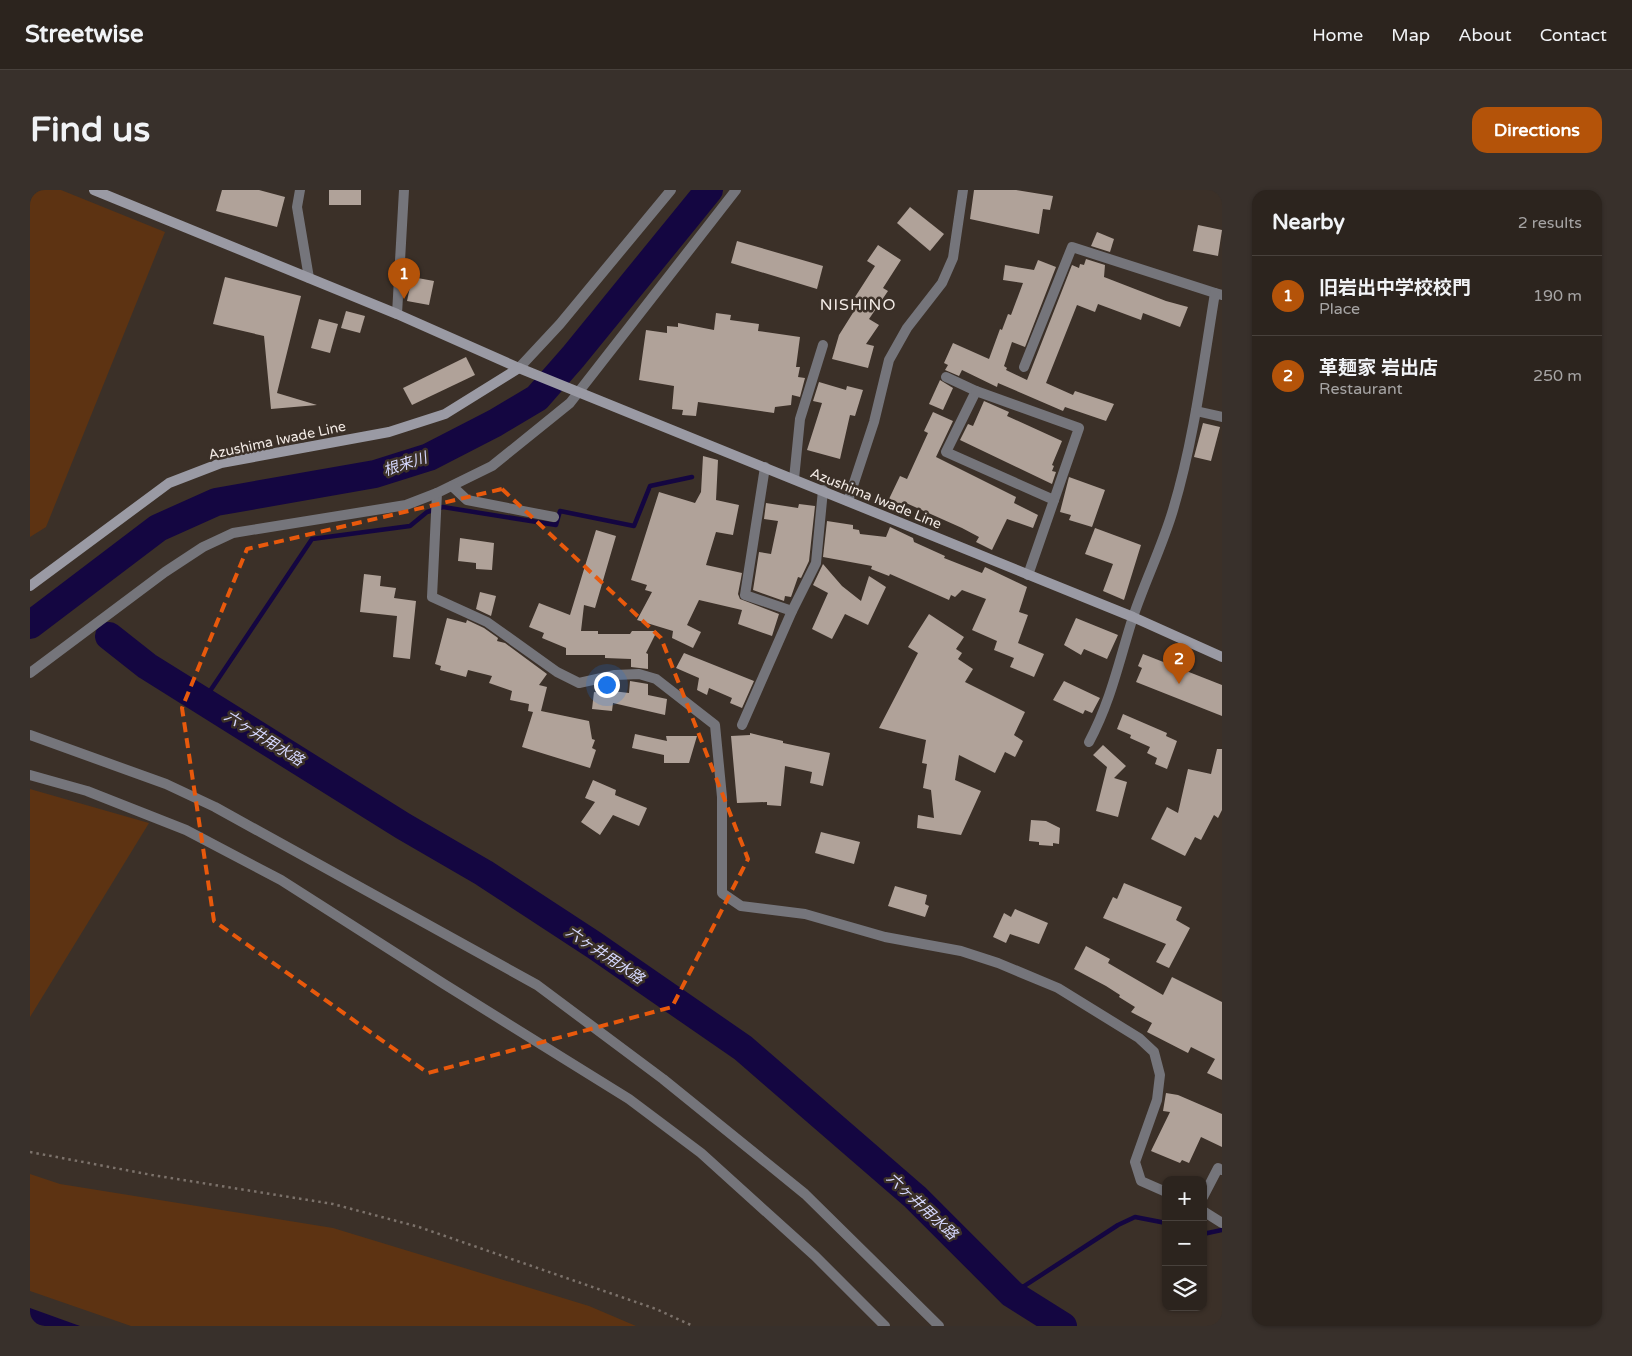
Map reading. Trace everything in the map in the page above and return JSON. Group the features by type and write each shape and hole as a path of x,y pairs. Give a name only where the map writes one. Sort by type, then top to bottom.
{"main road":[{"name":"Azushima Iwade Line","path":"94,190 397,314 519,368 823,490 1222,656"},
{"name":"Azushima Iwade Line","path":"30,586 169,483 221,463 389,432 445,414 519,368"}],"street":[{"path":"300,190 297,207 309,278"},
{"path":"397,314 404,190"},
{"path":"519,368 560,324 671,190"},
{"path":"30,673 165,572 203,546 233,533 406,505 438,493 492,466 570,403 574,390 736,190"},
{"path":"848,501 874,422 889,360 907,328 942,282 953,258 963,190"},
{"path":"1024,366 1072,247 1219,294 1196,411 1173,510 1133,618 1122,659 1102,717 1089,742"},
{"path":"794,479 800,419 823,345"},
{"path":"946,377 976,391 1079,428 1028,575"},
{"path":"976,391 946,452 1054,500"},
{"path":"1196,411 1222,417"},
{"path":"765,467 744,595 792,611"},
{"path":"452,486 468,500 554,517"},
{"path":"742,726 792,611 816,562 823,490"},
{"path":"438,493 432,597 487,622 557,672 579,683 615,675 638,674 656,679 714,725 722,798 722,894 740,906 806,914 885,937 961,951 998,963 1058,988 1139,1038 1154,1052 1160,1075 1157,1100 1135,1162 1141,1181 1162,1190"},
{"path":"30,735 166,784 215,807 537,986 663,1079 806,1194 939,1326"},
{"path":"30,775 86,791 186,830 281,880 629,1099 701,1153 815,1256 886,1326"},
{"path":"1207,1189 1218,1168 1222,1170"},
{"path":"1207,1213 1222,1222"}],"path":[{"path":"30,1152 152,1175 333,1204 419,1227 656,1309 694,1326"}],"highlighted area":[{"path":"502,489 661,638 748,859 672,1007 428,1073 214,921 182,708 247,549"}],"shaded area":[{"path":"30,190 61,190 165,232 46,527 30,537"},
{"path":"30,789 149,823 30,1017"},
{"path":"30,1174 60,1184 333,1228 589,1306 636,1326 131,1326 30,1291"},
{"path":"30,1308 80,1326 30,1326"}],"building":[{"path":"222,190 259,190 285,197 277,227 216,211"},
{"path":"329,190 361,190 361,205 329,205"},
{"path":"974,190 1016,190 1053,196 1050,210 1043,209 1039,234 970,219"},
{"path":"910,207 944,234 930,251 897,223"},
{"path":"1198,225 1222,230 1218,256 1193,251"},
{"path":"1097,232 1114,239 1110,252 1091,246"},
{"path":"737,241 823,266 817,289 731,263"},
{"path":"878,245 901,260 883,288 888,291 869,319 879,325 866,344 874,346 868,368 832,359 839,335 861,300 855,297 875,266 867,261"},
{"path":"1086,259 1105,265 1104,277 1166,301 1188,307 1180,327 1143,313 1141,320 1098,304 1095,312 1077,305 1046,383 1073,395 1075,391 1114,404 1106,421 1065,407 1063,411 998,383 997,387 962,370 959,376 945,370 948,365 944,363 953,343 989,359 1000,329 1002,330 1008,314 1011,315 1023,283 1003,280 1005,265 1034,270 1038,260 1056,267 1025,347 1012,342 1004,366 1007,368 1006,370 1027,380 1072,265 1079,268 1080,264 1084,265"},
{"path":"225,277 301,296 277,393 317,405 271,409 264,336 213,324"},
{"path":"412,277 434,281 429,305 407,301"},
{"path":"346,311 365,316 360,333 341,328"},
{"path":"716,313 731,315 730,320 759,324 758,331 800,337 796,367 800,367 798,377 805,378 800,397 792,395 791,405 775,407 774,413 698,402 696,416 682,415 683,410 672,409 674,386 639,380 646,330 667,333 667,326 678,327 678,323 714,330"},
{"path":"319,319 338,324 330,353 311,348"},
{"path":"466,357 475,375 412,405 403,388"},
{"path":"940,380 953,388 943,410 929,404"},
{"path":"819,382 846,390 847,386 863,390 855,416 850,415 840,459 807,450 822,403 813,401"},
{"path":"984,401 1009,412 1007,416 1062,441 1052,465 1054,466 1052,471 1056,472 1052,484 960,440 968,424 973,426"},
{"path":"933,412 953,421 936,457 1016,497 1014,503 1038,515 1033,528 1007,519 992,550 976,542 979,537 962,528 906,503 905,506 889,499 900,476 907,479 928,433 924,431"},
{"path":"1203,423 1220,427 1211,461 1194,457"},
{"path":"703,456 718,460 716,500 739,505 733,535 716,532 706,565 742,573 738,594 740,599 779,614 772,636 738,624 742,610 699,600 687,625 701,632 693,648 672,638 673,631 637,620 652,592 645,590 647,585 631,580 659,492 695,503 701,492"},
{"path":"1069,477 1105,490 1092,527 1069,520 1071,515 1060,512"},
{"path":"766,503 798,508 799,504 815,506 809,561 801,578 798,577 791,597 785,596 784,601 753,590 759,552 771,554 778,521 764,519"},
{"path":"827,521 853,525 853,529 859,530 860,534 886,537 890,527 913,538 914,542 945,556 944,558 982,573 985,567 1027,587 1019,612 1028,615 1018,643 1044,654 1034,677 1010,667 1014,658 994,650 997,641 972,630 986,599 962,590 955,597 951,595 949,600 890,574 889,576 871,569 872,566 823,557"},
{"path":"1095,528 1141,545 1124,600 1103,591 1113,564 1085,554"},
{"path":"596,530 616,536 595,608 584,605 581,631 598,631 598,634 630,634 632,631 657,631 646,653 648,654 648,669 631,667 631,659 605,658 605,655 566,655 566,648 542,638 544,633 529,627 539,603 570,615"},
{"path":"460,538 494,543 492,570 476,569 476,563 458,561"},
{"path":"823,564 842,586 861,601 869,576 886,587 868,625 845,614 832,639 812,629 828,593 813,585"},
{"path":"364,574 381,576 380,586 396,588 394,598 416,601 410,659 393,657 397,616 360,612"},
{"path":"480,592 496,596 491,616 476,609"},
{"path":"929,614 964,637 956,649 962,653 958,659 973,669 965,682 1025,712 1014,735 1023,741 1015,757 1005,752 995,773 959,755 955,780 981,791 961,835 917,828 918,815 934,818 931,790 923,788 927,764 922,763 926,740 879,728 918,653 908,647"},
{"path":"447,618 466,623 467,620 484,628 498,638 497,641 505,643 547,674 539,685 547,687 541,711 589,721 592,739 595,740 592,748 596,750 590,768 522,747 533,712 528,711 529,704 510,700 512,691 489,683 492,676 468,670 466,677 440,670 441,666 435,664"},
{"path":"1076,618 1118,635 1107,659 1084,649 1081,655 1064,645"},
{"path":"684,653 754,681 742,708 730,703 732,698 709,688 707,695 697,690 699,678 676,668"},
{"path":"1143,654 1222,685 1222,716 1136,682 1142,668 1138,666"},
{"path":"630,681 648,684 648,695 667,699 665,715 613,703 612,711 592,709 594,692 603,693 604,690 629,693"},
{"path":"1064,681 1100,698 1092,713 1085,710 1083,714 1053,700"},
{"path":"1123,714 1167,733 1166,736 1177,741 1167,769 1155,764 1157,758 1147,753 1150,747 1130,738 1131,735 1117,729"},
{"path":"750,733 783,741 783,743 830,753 823,786 810,783 812,772 785,766 781,806 767,805 767,802 737,803 731,736 750,735"},
{"path":"635,734 667,741 666,736 697,736 689,763 664,763 664,755 632,748"},
{"path":"1103,745 1126,766 1114,778 1127,782 1118,817 1096,811 1107,767 1093,755"},
{"path":"1217,749 1222,749 1222,810 1218,818 1214,815 1201,840 1195,837 1185,856 1151,839 1167,807 1178,813 1188,769 1211,774"},
{"path":"593,780 616,790 615,795 647,808 639,826 613,815 600,835 581,822 595,802 585,798"},
{"path":"1031,820 1046,821 1060,828 1059,844 1053,843 1053,846 1039,845 1039,842 1029,841"},
{"path":"821,832 860,842 854,864 815,853"},
{"path":"1124,883 1182,907 1176,920 1190,928 1169,968 1156,962 1166,944 1103,918 1113,897 1117,899"},
{"path":"895,886 927,895 925,904 929,906 925,917 888,906"},
{"path":"1015,909 1048,923 1039,944 1010,934 1006,943 993,937 1004,913 1011,917"},
{"path":"1086,946 1110,959 1108,963 1163,995 1172,977 1222,1002 1222,1080 1207,1073 1215,1059 1191,1047 1188,1053 1147,1032 1152,1023 1131,1012 1135,1007 1106,986 1074,969"},
{"path":"1166,1093 1178,1095 1222,1114 1222,1147 1201,1137 1189,1163 1182,1160 1180,1163 1151,1151 1170,1112 1163,1111"}],"waterway":[{"name":"根来川","path":"30,625 158,528 216,502 375,474 429,457 495,423 537,398 573,357 709,190"},
{"path":"204,700 312,539 410,526 427,512 443,507 556,525 560,511 634,526 650,486 692,477"},
{"name":"六ヶ井用水路","path":"109,636 147,666 403,826 484,873 594,945 743,1048 915,1197 1012,1294 1063,1326"},
{"path":"1012,1294 1118,1225 1135,1217 1162,1222"},
{"path":"1207,1233 1222,1230"}],"place":[{"name":"旧岩出中学校校門","path":"404,299"},
{"name":"革麺家 岩出店","path":"1179,684"}],"district":[{"name":"NISHINO","path":"858,304"}]}
